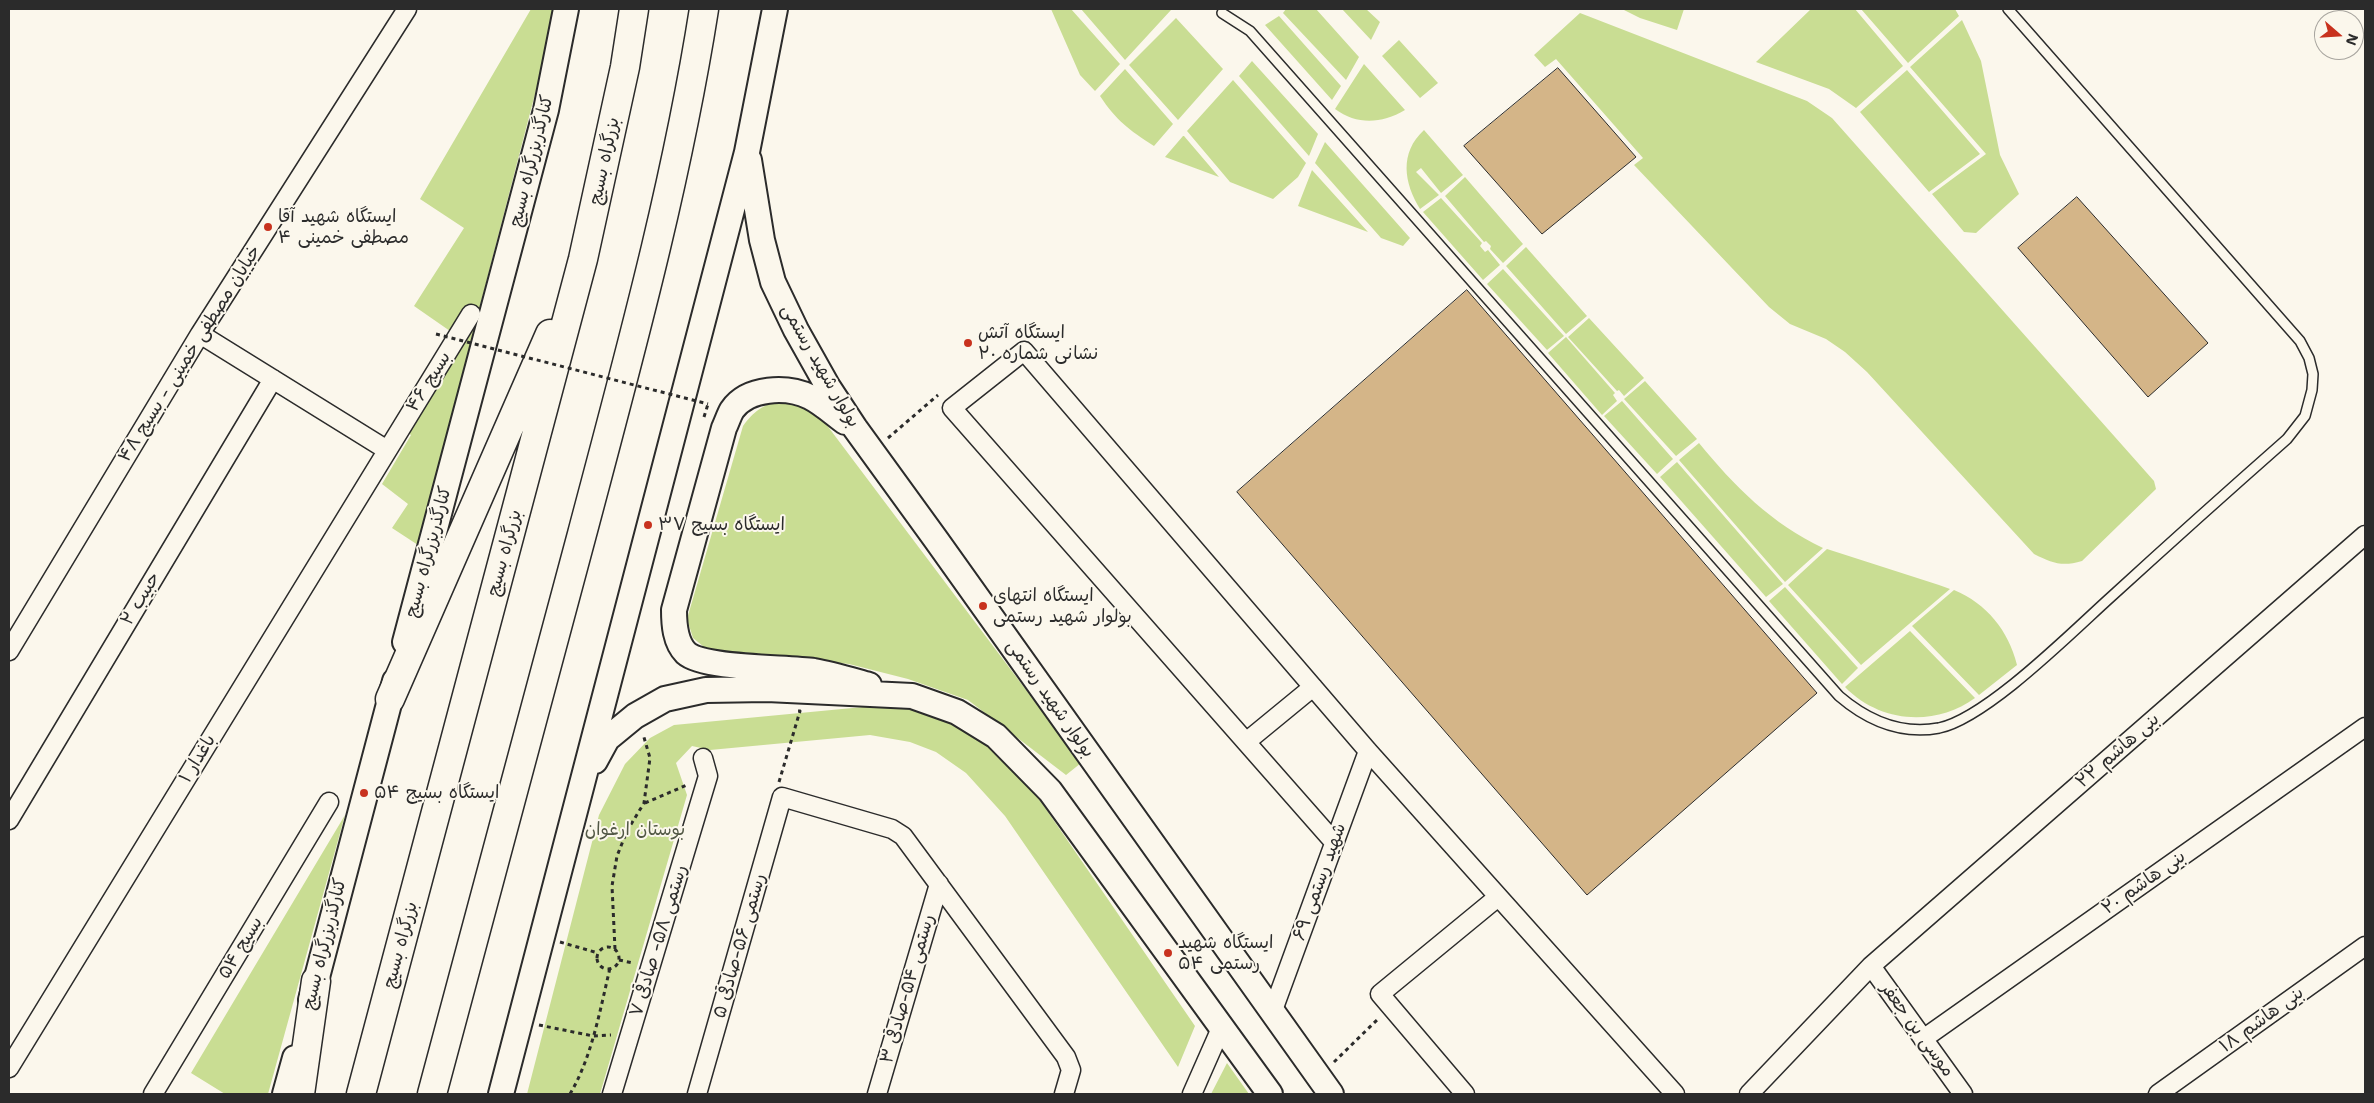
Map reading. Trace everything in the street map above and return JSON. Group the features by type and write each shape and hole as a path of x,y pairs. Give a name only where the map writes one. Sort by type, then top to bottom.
{"highway":[{"name":"بزرگراه بسیج","path":"361,1094 583,259 623,76 634,9"},
{"path":"432,1094 657,247 693,79 704,9"},
{"path":"390,699 583,259"},
{"path":"300,1094 316,981"}],"main road":[{"name":"کنارگذربزرگراه بسیج","path":"285,1094 546,110 566,9"},
{"path":"501,1094 747,152 775,9"},
{"name":"بولوار شهید رستمی","path":"747,152 762,240 774,282 796,330 854,428 1325,1086"},
{"path":"854,428 810,397 786,391 769,390 755,394 742,401 732,410 724,428 674,610 674,626 678,641 686,653 705,662 815,671 912,696 957,712 996,736 1050,791 1270,1094"},
{"path":"581,790 607,738 634,716 666,699 706,690 767,689 912,696"}],"street":[{"name":"خیابان مصطفی خمینی - بسیج ۴۸","path":"9,651 200,334 407,9"},
{"name":"بسیج ۴۶","path":"387,450 471,314"},
{"path":"200,334 387,450"},
{"path":"1334,842 952,408 1024,351 1368,751 1671,1093"},
{"name":"حبیب ۲","path":"9,820 273,379"},
{"name":"باغدار ۱","path":"9,1068 387,450"},
{"name":"بنی هاشم ۲۲","path":"1750,1094 1871,966 2365,535"},
{"path":"1246,742 1313,687"},
{"name":"بنی هاشم ۲۰","path":"1923,1039 2365,727"},
{"name":"شهید رستمی ۶۹","path":"1272,1013 1368,751"},
{"path":"703,758 708,776"},
{"name":"رستمی ۵۸- صادقی ۷","path":"612,1094 708,776"},
{"path":"782,797 892,829 911,845 1066,1057 1071,1070 1070,1081 1064,1094"},
{"name":"رستمی ۵۶-صادقی ۵","path":"697,1094 782,797"},
{"name":"بسیج ۵۴","path":"153,1094 329,802"},
{"name":"رستمی ۵۴-صادقی ۳","path":"877,1094 939,884"},
{"path":"1465,1094 1380,994 1498,897"},
{"name":"بنی هاشم ۱۸","path":"2158,1094 2365,946"},
{"name":"موسی بن جعفر","path":"1871,966 1963,1094"},
{"path":"1192,1094 1222,1026"}],"lane":[{"path":"1222,13 1250,31 1839,696 1858,712 1876,720 1895,727 1921,730 1940,727 1964,718 1997,696 2072,633 2287,439 2305,416 2312,390 2313,374 2309,358 2300,341 2008,9"}],"path":[{"path":"436,334 708,404"},
{"path":"872,452 939,394 952,408"},
{"path":"782,797 778,780 800,711 791,711"},
{"path":"635,738 642,732"},
{"path":"644,803 708,776"},
{"path":"555,940 598,953"},
{"path":"570,1094 578,1080 593,1036 610,968 619,960 618,954 614,949 602,948 598,953 600,964 610,968"},
{"path":"1325,1086 1391,1007"},
{"path":"533,1024 593,1036 630,1034"}],"green space":[{"path":"531,9 557,9 418,545 392,528 408,504 382,484 411,435 395,421 450,331 414,306 464,228 420,199"},
{"path":"1051,9 1071,9 1120,64 1095,91 1080,75"},
{"path":"1081,9 1170,9 1171,10 1125,60"},
{"path":"1286,9 1316,9 1359,57 1346,80 1283,13"},
{"path":"1342,9 1366,9 1380,22 1371,40"},
{"path":"1622,9 1684,9 1677,30 1640,18"},
{"path":"1811,9 1855,9 1903,66 1856,108 1829,89 1756,62"},
{"path":"1861,9 1955,9 1959,16 1908,63"},
{"path":"1580,13 1807,101 1832,118 2154,481 2156,489 2082,561 2063,564 2046,560 2034,554 1867,372 1845,352 1826,339 1790,324 1769,307 1634,165 1643,158 1556,59 1545,67 1534,55"},
{"path":"1279,16 1341,86 1332,100 1265,25"},
{"path":"1176,18 1223,69 1178,120 1129,65"},
{"path":"1962,20 1981,61 2000,155 2019,194 1976,233 1964,232 1932,194 1986,154 1910,67"},
{"path":"1399,40 1438,83 1420,98 1382,56"},
{"path":"1252,61 1318,134 1309,156 1239,76"},
{"path":"1364,64 1405,110 1387,118 1369,121 1352,118 1335,109"},
{"path":"1125,69 1173,124 1154,146 1124,124 1100,96"},
{"path":"1907,70 1980,154 1929,192 1860,112"},
{"path":"1233,80 1306,163 1298,177 1273,199 1230,182 1187,131"},
{"path":"1424,130 1463,175 1441,193 1421,168 1416,172 1439,195 1420,209 1410,189 1407,168 1411,148"},
{"path":"1184,136 1219,177 1165,157"},
{"path":"1325,142 1410,238 1403,246 1381,238 1315,163"},
{"path":"1312,170 1368,232 1298,206"},
{"path":"1465,177 1523,244 1503,263 1490,249 1491,246 1486,241 1484,242 1445,196"},
{"path":"1441,198 1482,243 1480,246 1485,252 1488,250 1500,265 1483,280 1423,212"},
{"path":"1526,247 1587,316 1566,334 1506,266"},
{"path":"1503,269 1564,336 1547,350 1487,284"},
{"path":"1589,318 1644,378 1624,396 1619,390 1617,391 1568,337"},
{"path":"1566,337 1615,393 1613,395 1617,401 1602,415 1548,353"},
{"path":"1645,381 1697,439 1676,456 1624,399"},
{"path":"781,400 812,409 823,420 1081,763 1066,775 968,700 908,679 849,664 750,653 709,651 693,638 687,619 743,426 759,409"},
{"path":"1622,401 1673,459 1657,474 1604,416"},
{"path":"1699,443 1755,503 1787,528 1823,548 1785,582 1679,460"},
{"path":"1677,462 1783,584 1766,597 1660,477"},
{"path":"1827,549 1950,589 1861,665 1788,585"},
{"path":"1785,587 1858,668 1842,684 1769,601"},
{"path":"1954,590 1977,603 1995,620 2008,640 2017,665 1979,695 1912,626"},
{"path":"1910,631 1975,698 1943,714 1926,717 1908,717 1874,708 1859,699 1845,687"},
{"name":"بوستان ارغوان","path":"884,705 928,712 957,725 989,746 1037,796 1195,1026 1178,1067 1005,816 966,773 936,752 910,742 870,735 710,750 692,746 676,763 687,795 600,1094 527,1094 599,815 625,764 650,738 674,725"},
{"path":"345,815 268,1094 225,1094 191,1073"},
{"path":"1227,1063 1249,1094 1211,1094"}],"building":[{"path":"1558,68 1636,157 1542,234 1464,146"},
{"path":"2077,197 2208,343 2148,397 2018,248"},
{"path":"1467,290 1817,693 1587,895 1237,492"}],"place":[{"name":"ایستگاه شهید آقا مصطفی خمینی ۴","path":"268,227"},
{"name":"ایستگاه آتش نشانی شماره ۲۰","path":"968,343"},
{"name":"ایستگاه بسیج ۳۷","path":"648,525"},
{"name":"ایستگاه انتهای بولوار شهید رستمی","path":"983,606"},
{"name":"ایستگاه بسیج ۵۴","path":"364,793"},
{"name":"ایستگاه شهید رستمی ۵۴","path":"1168,953"}]}
